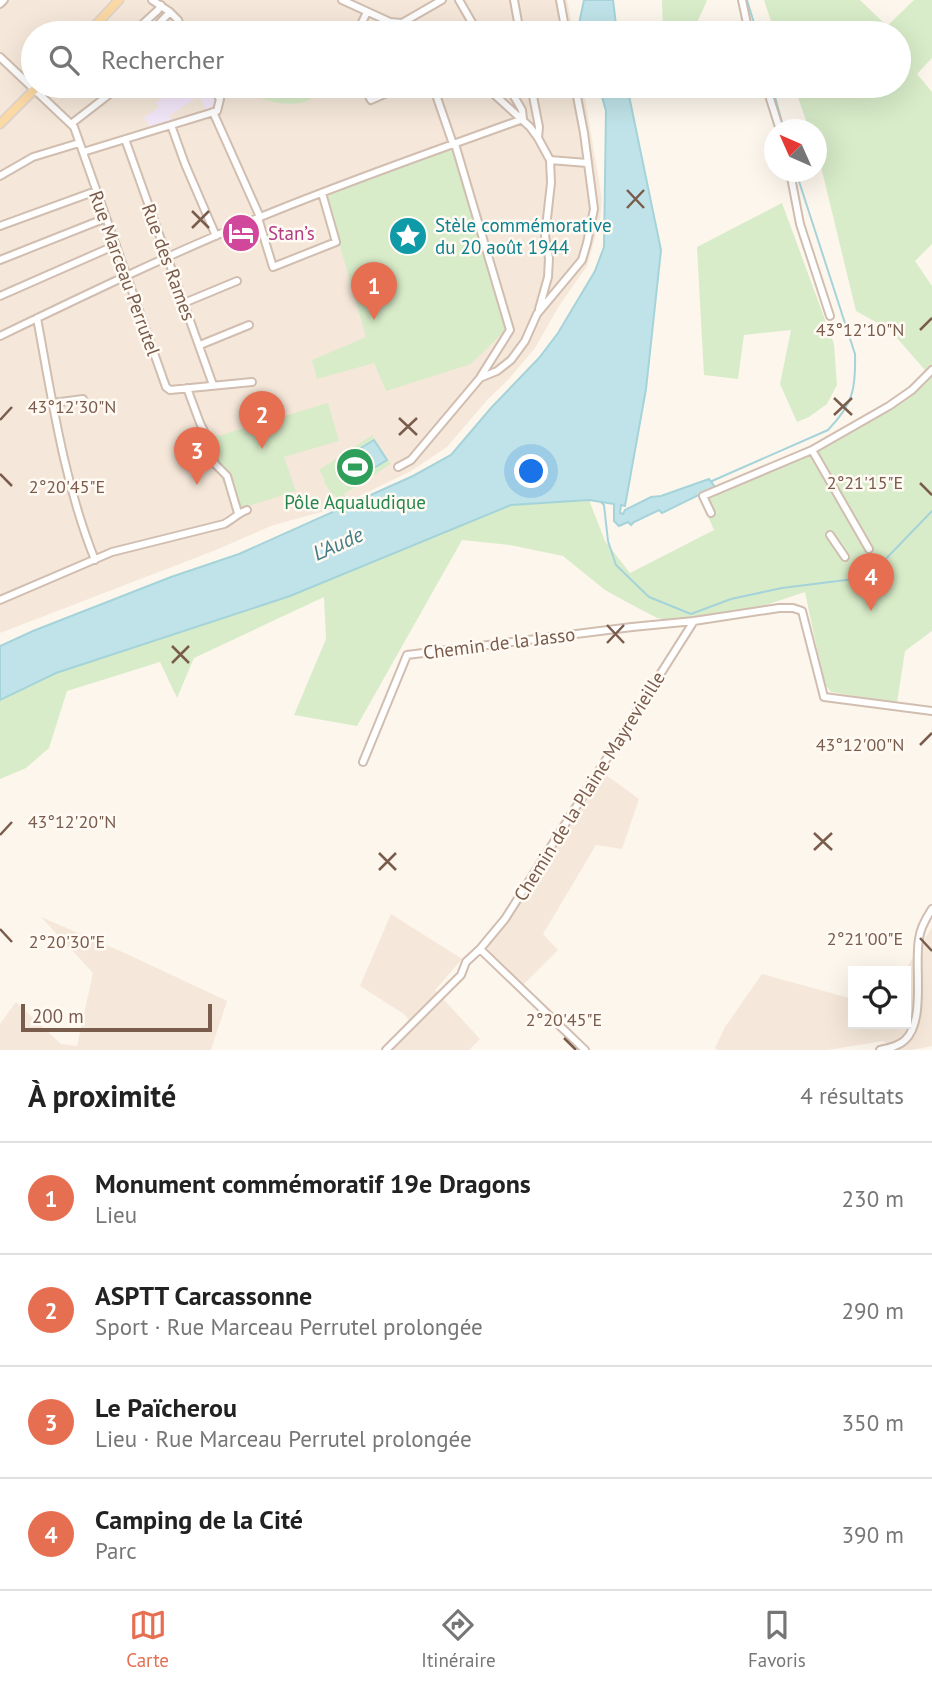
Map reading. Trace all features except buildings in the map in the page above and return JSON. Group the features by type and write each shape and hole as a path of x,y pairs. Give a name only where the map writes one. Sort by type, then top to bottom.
{"main road":[{"path":"99,21 119,0"},
{"path":"0,124 26,98"}],"street":[{"path":"0,4 4,0"},
{"path":"152,0 178,21"},
{"path":"342,0 388,21"},
{"path":"405,21 442,0"},
{"path":"459,0 471,21"},
{"path":"514,0 518,21"},
{"path":"559,0 563,21"},
{"path":"742,0 746,21"},
{"path":"145,21 161,5"},
{"path":"161,21 170,12"},
{"path":"363,21 367,12"},
{"name":"Rue Marceau Perrutel","path":"2,59 21,77"},
{"name":"Rue Marceau Perrutel","path":"46,98 74,127 166,387 170,390 187,388"},
{"path":"71,124 105,98"},
{"path":"219,98 215,111 259,218 273,267 336,242 321,193"},
{"path":"398,467 411,460 480,378 510,330 454,144 437,98"},
{"path":"480,378 497,371 511,360 525,341 537,314 548,277 549,258 545,236 551,183 550,160 523,119 499,98"},
{"path":"515,98 522,110 523,119"},
{"path":"533,98 539,127 538,138"},
{"path":"537,314 582,260 594,209 577,98"},
{"path":"770,98 776,119"},
{"path":"83,152 215,111"},
{"path":"0,327 2,335 127,275 259,218 523,119"},
{"path":"171,125 216,236"},
{"name":"Rue des Rames","path":"125,139 213,385"},
{"path":"0,176 33,157 79,144"},
{"path":"550,160 587,163"},
{"path":"792,182 800,224 830,316"},
{"path":"0,226 96,191"},
{"path":"0,260 106,218"},
{"path":"0,296 116,245"},
{"path":"548,277 550,282 556,285 562,284"},
{"path":"184,303 237,281"},
{"path":"37,318 64,462 74,502 95,560"},
{"path":"200,345 249,325"},
{"path":"711,513 703,496 812,450 889,406 912,390 932,370"},
{"path":"238,513 227,476 215,464 187,388 252,382"},
{"path":"53,403 83,400"},
{"path":"812,450 869,549"},
{"path":"0,600 124,548 224,524 238,513 247,510"},
{"path":"830,535 845,557"},
{"name":"Chemin de la Jasso","path":"363,762 407,655 694,621 779,608 802,611 824,697 932,711"},
{"name":"Chemin de la Plaine Mayrevieille","path":"386,1050 461,975 466,962 505,919 694,621"},
{"path":"880,1050 904,1042 911,1034 918,1000 919,937 932,909"},
{"path":"480,949 584,1050"}],"shaded area":[{"path":"0,0 567,0 571,21 21,21 21,98 585,98 602,199 600,221 587,266 559,306 535,348 447,447 411,471 335,508 271,526 216,550 0,633"},
{"path":"162,98 196,98 169,116 171,120 150,126 144,118 159,107 156,103"},
{"path":"200,98 215,98 212,107 206,109"},
{"path":"602,772 639,799 622,849 596,845 543,934 558,950 523,985 482,949 522,898"},
{"path":"391,914 462,959 435,990 480,1039 469,1050 388,1050 412,1024 404,1014 360,986"},
{"path":"41,917 227,1001 211,1050 0,1050 0,1024 16,1002 61,1044 77,1046 93,973"},
{"path":"932,927 932,1046 897,1050 883,1041 828,1050 715,1048 725,1027 762,974 848,998 848,1029 911,1029 911,966 908,966"}],"green space":[{"path":"662,0 707,0 697,21 663,21"},
{"path":"764,0 860,0 882,21 771,21"},
{"path":"914,0 932,0 932,58 917,74 932,92 932,244 915,261 932,286 932,631 905,651 897,703 831,692 824,683 805,592 732,616 686,623 657,618 623,600 605,590 563,556 510,545 462,540 357,726 294,715 326,639 324,597 194,658 177,698 160,662 67,691 49,748 26,768 0,779 0,700 56,673 290,596 511,505 589,500 605,541 630,573 714,530 700,499 811,453 931,377 890,330 856,311 825,182 827,182 827,119 806,119 798,98 911,98 911,21 892,21"},
{"path":"262,98 311,99 292,104"},
{"path":"452,149 455,151 507,329 471,364 386,391 374,363 317,379 312,360 366,337 326,197"},
{"path":"782,203 834,344 837,385 827,404 797,422 780,384 791,330 744,335 738,379 704,375 697,247"},
{"path":"328,403 339,441 284,457 296,491 233,511 208,439"},
{"name":"Pôle Aqualudique","path":"372,435 391,464 344,494 345,497 339,501 333,496 319,470"}],"water":[{"path":"584,0 613,0 616,21 580,21"},
{"name":"L'Aude","path":"602,98 629,98 661,250 646,389 625,506 621,505 620,513 623,514 625,510 651,497 709,479 715,487 662,513 659,510 631,525 628,522 619,526 614,521 614,504 589,500 511,505 290,596 56,673 0,700 0,646 171,577 239,554 413,476 451,455 539,358 558,333 595,271 604,247 606,111"},
{"path":"374,440 387,460 369,471 356,451"}],"waterway":[{"path":"747,0 753,21"},
{"path":"775,98 781,119"},
{"path":"712,481 828,430 843,412 851,395 855,377 855,354 799,182"},
{"path":"601,502 604,505 608,541 616,565 649,597 691,614 731,599 782,588 854,579 877,568 932,511"}],"place":[{"name":"Stan’s","path":"241,233"},
{"name":"Stèle commémorative du 20 août 1944","path":"408,236"},
{"name":"Monument commémoratif 19e Dragons","path":"374,320"},
{"name":"ASPTT Carcassonne","path":"262,449"},
{"name":"Pôle Aqualudique","path":"355,467"},
{"name":"Le Païcherou","path":"197,485"},
{"name":"Camping de la Cité","path":"871,611"}]}
